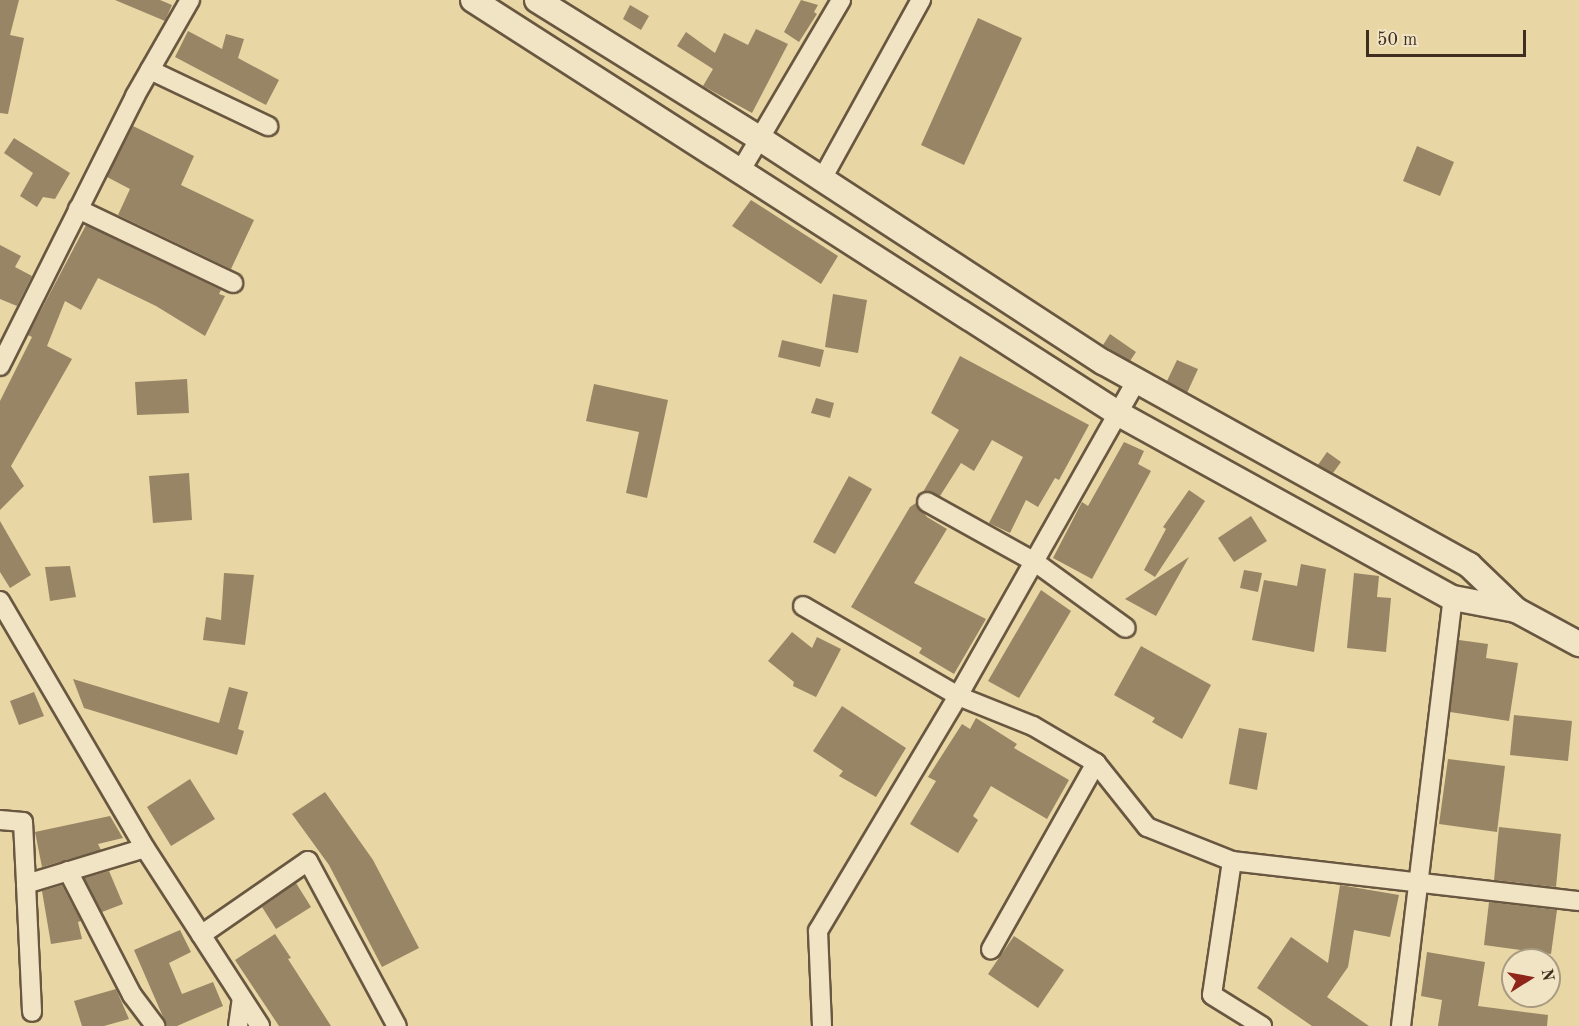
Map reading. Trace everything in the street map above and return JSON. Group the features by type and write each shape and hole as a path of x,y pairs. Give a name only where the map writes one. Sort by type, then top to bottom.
{"main road":[{"path":"473,0 1119,414 1453,598 1516,610"},
{"path":"537,0 759,138 1137,380 1469,565 1516,610 1579,644"}],"street":[{"path":"0,366 5,345 150,70 190,0"},
{"path":"741,170 841,0"},
{"path":"822,179 921,0"},
{"path":"150,70 268,126"},
{"path":"78,209 233,283"},
{"path":"822,1026 818,931 958,696 1137,380"},
{"path":"927,502 1035,562 1126,628"},
{"path":"1401,1026 1453,598"},
{"path":"803,606 958,696 1033,726 1095,763 1147,827 1232,861 1579,901"},
{"path":"2,607 145,848 260,1026"},
{"path":"991,949 1095,763"},
{"path":"0,820 23,822 32,1012"},
{"path":"26,884 145,848"},
{"path":"201,935 308,861 397,1026"},
{"path":"1232,861 1212,995 1262,1026"},
{"path":"68,871 132,995 155,1026"},
{"path":"238,1026 242,999"}],"building":[{"path":"0,0 19,0 10,35 24,38 8,114 0,113"},
{"path":"115,0 160,0 172,5 165,21"},
{"path":"801,0 818,5 814,12 817,14 799,42 784,32"},
{"path":"630,5 649,16 641,30 623,19"},
{"path":"978,18 1022,38 964,165 921,145"},
{"path":"756,29 788,44 752,113 703,86 713,69 677,46 686,32 715,53 724,33 748,45"},
{"path":"188,31 222,49 226,34 244,39 238,58 279,80 266,105 175,57"},
{"path":"133,126 194,156 181,185 254,220 231,269 118,215 130,189 107,177"},
{"path":"14,138 70,173 55,199 43,197 37,207 20,196 33,173 4,153"},
{"path":"1417,146 1454,162 1440,196 1403,181"},
{"path":"751,200 838,256 821,284 732,226"},
{"path":"86,225 221,290 219,294 225,296 205,336 156,306 98,278 81,310 65,301 47,346 72,359 11,466 24,486 0,510 0,401 32,337 28,335"},
{"path":"0,245 21,256 15,267 32,276 17,306 0,299"},
{"path":"833,294 867,300 858,353 825,347"},
{"path":"1110,334 1136,352 1130,361 1103,345"},
{"path":"782,340 824,350 820,367 778,357"},
{"path":"960,356 1089,425 1059,480 1055,478 1038,507 1026,500 1010,533 989,523 1023,457 992,440 974,471 961,463 940,496 923,492 959,430 931,413"},
{"path":"1177,360 1198,369 1187,393 1167,381"},
{"path":"187,379 189,413 137,415 135,382"},
{"path":"594,384 668,400 647,498 626,493 639,432 586,421"},
{"path":"816,398 834,403 830,418 811,413"},
{"path":"1124,442 1144,451 1138,464 1151,471 1092,579 1053,558 1082,502 1088,506"},
{"path":"1327,452 1341,462 1333,473 1318,465"},
{"path":"189,473 192,520 153,523 149,476"},
{"path":"849,476 872,489 835,554 813,542"},
{"path":"1189,490 1205,501 1155,577 1144,570 1166,529 1163,527"},
{"path":"916,503 927,517 947,529 914,583 986,619 954,674 919,653 922,648 851,607 910,507"},
{"path":"1251,516 1267,541 1234,562 1218,538"},
{"path":"0,521 31,575 10,588 0,572"},
{"path":"1189,557 1156,616 1125,599"},
{"path":"1301,564 1326,569 1314,652 1252,640 1264,580 1297,586"},
{"path":"70,566 76,597 50,601 45,567"},
{"path":"1244,570 1262,573 1258,592 1240,588"},
{"path":"224,573 254,575 245,645 203,640 206,617 221,620"},
{"path":"1354,573 1379,576 1377,597 1391,598 1386,652 1347,648"},
{"path":"1041,590 1071,611 1019,698 988,681"},
{"path":"792,632 812,648 817,637 841,649 816,697 793,686 794,682 768,661"},
{"path":"1459,640 1488,644 1486,658 1518,663 1509,721 1450,712"},
{"path":"1141,646 1211,685 1182,739 1152,722 1155,718 1114,695"},
{"path":"73,679 219,723 229,687 248,692 238,729 244,731 237,755 84,708"},
{"path":"34,692 44,716 19,725 10,701"},
{"path":"842,706 906,748 876,797 839,776 843,771 813,751"},
{"path":"1514,715 1572,721 1568,761 1510,755"},
{"path":"976,718 1017,744 1014,748 1069,780 1047,819 991,786 973,816 978,820 958,853 910,824 936,781 928,777 962,724 970,729"},
{"path":"1239,728 1267,733 1257,790 1229,784"},
{"path":"1448,759 1505,766 1497,832 1439,824"},
{"path":"190,779 215,819 171,846 147,807"},
{"path":"325,792 373,860 419,948 382,967 329,865 292,814"},
{"path":"110,816 123,838 98,844 101,850 42,867 35,832"},
{"path":"1499,827 1561,834 1556,887 1494,880"},
{"path":"109,871 123,904 102,912 84,878"},
{"path":"296,883 311,907 276,929 262,907"},
{"path":"62,885 81,921 78,922 82,939 51,944 42,891"},
{"path":"1340,885 1399,895 1390,937 1354,930 1348,967 1327,997 1369,1026 1312,1026 1257,988 1291,937 1328,963"},
{"path":"1489,902 1557,910 1552,948 1506,948 1484,945"},
{"path":"180,930 191,952 169,963 182,994 213,982 223,1006 177,1026 167,1026 134,950"},
{"path":"275,934 291,958 288,959 331,1026 279,1026 235,960"},
{"path":"1014,936 1064,970 1038,1008 988,974"},
{"path":"1427,952 1485,962 1478,1006 1548,1015 1547,1026 1438,1026 1442,1000 1421,996"},
{"path":"116,989 129,1019 104,1026 82,1026 74,1001"}]}
